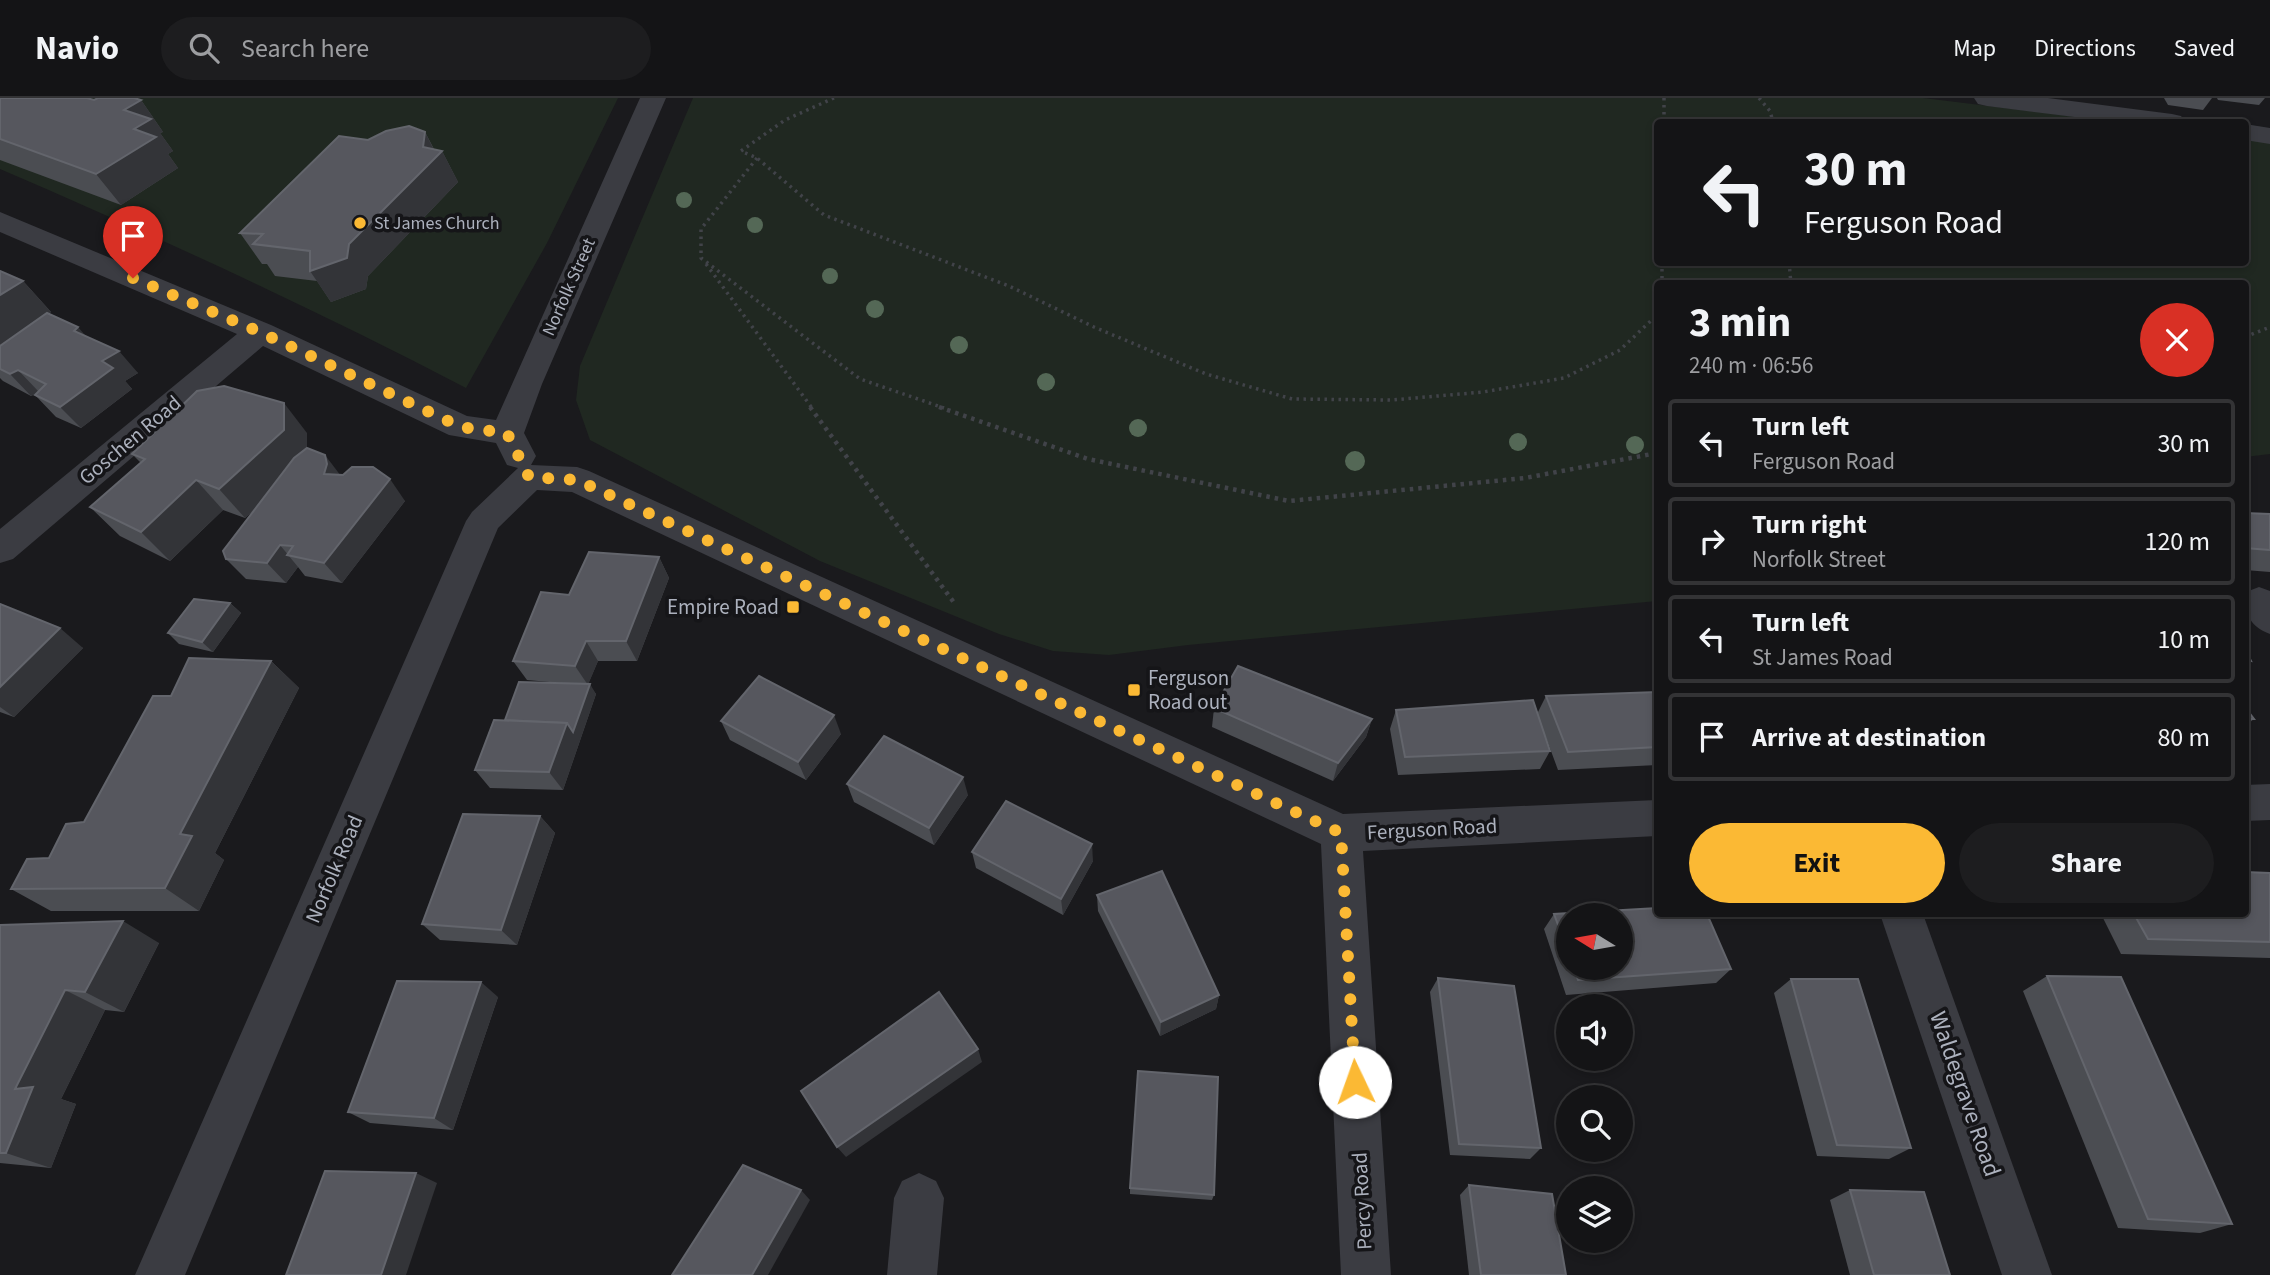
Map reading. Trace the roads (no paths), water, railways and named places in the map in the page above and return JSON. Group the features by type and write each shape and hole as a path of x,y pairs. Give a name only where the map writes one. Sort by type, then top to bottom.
{"street":[{"name":"Norfolk Street","path":"507,433 526,384 653,98"},
{"path":"1987,98 2149,119"},
{"path":"2249,133 2270,136"},
{"path":"0,221 260,332 461,427 507,433 529,477"},
{"name":"Goschen Road","path":"0,549 260,332"},
{"name":"Ferguson Road","path":"529,477 577,480 1341,833 1654,818"},
{"name":"Norfolk Road","path":"160,1275 484,521 529,477"},
{"path":"2249,803 2270,802"},
{"name":"Percy Road","path":"1341,833 1366,1275"},
{"name":"Waldegrave Road","path":"1903,917 2027,1275"},
{"path":"912,1275 919,1198"}],"place":[{"name":"St James Church","path":"360,223"},
{"name":"Empire Road","path":"793,607"},
{"name":"Ferguson Road out","path":"1134,690"}]}
